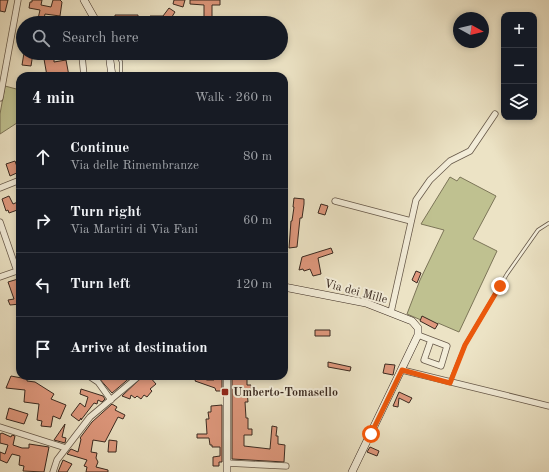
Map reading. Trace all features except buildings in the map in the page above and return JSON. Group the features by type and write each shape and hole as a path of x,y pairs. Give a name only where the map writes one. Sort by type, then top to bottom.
{"main road":[{"path":"84,0 93,16"},
{"path":"110,60 111,72"},
{"name":"Via dei Mille","path":"288,288 343,297 391,312 412,321 418,331"},
{"path":"352,472 402,370 418,331"},
{"path":"227,380 227,472"}],"street":[{"path":"0,98 18,0"},
{"path":"82,60 84,72"},
{"path":"391,312 416,200 430,180 450,161 470,151 495,114"},
{"path":"0,188 16,182"},
{"path":"335,201 411,221"},
{"path":"0,222 16,266"},
{"path":"0,277 16,272"},
{"path":"418,331 431,340 447,346 441,366 424,360 431,340"},
{"path":"402,370 450,383 549,406"},
{"path":"95,380 111,400"},
{"path":"53,472 57,460 90,417 134,380"},
{"path":"0,427 66,448"},
{"path":"227,463 286,466"}],"lane":[{"path":"120,60 121,72"},
{"path":"450,383 465,345 507,274 538,230 549,223"}],"green space":[{"path":"5,86 16,89 16,124 0,134 0,114"},
{"path":"450,177 457,181 460,177 496,196 473,239 497,251 459,332 438,323 435,326 407,314 420,280 444,230 421,224"}],"place":[{"name":"Umberto-Tomasello","path":"225,392"}],"route":[{"path":"371,434 402,370 450,383 465,345 500,286"}]}
